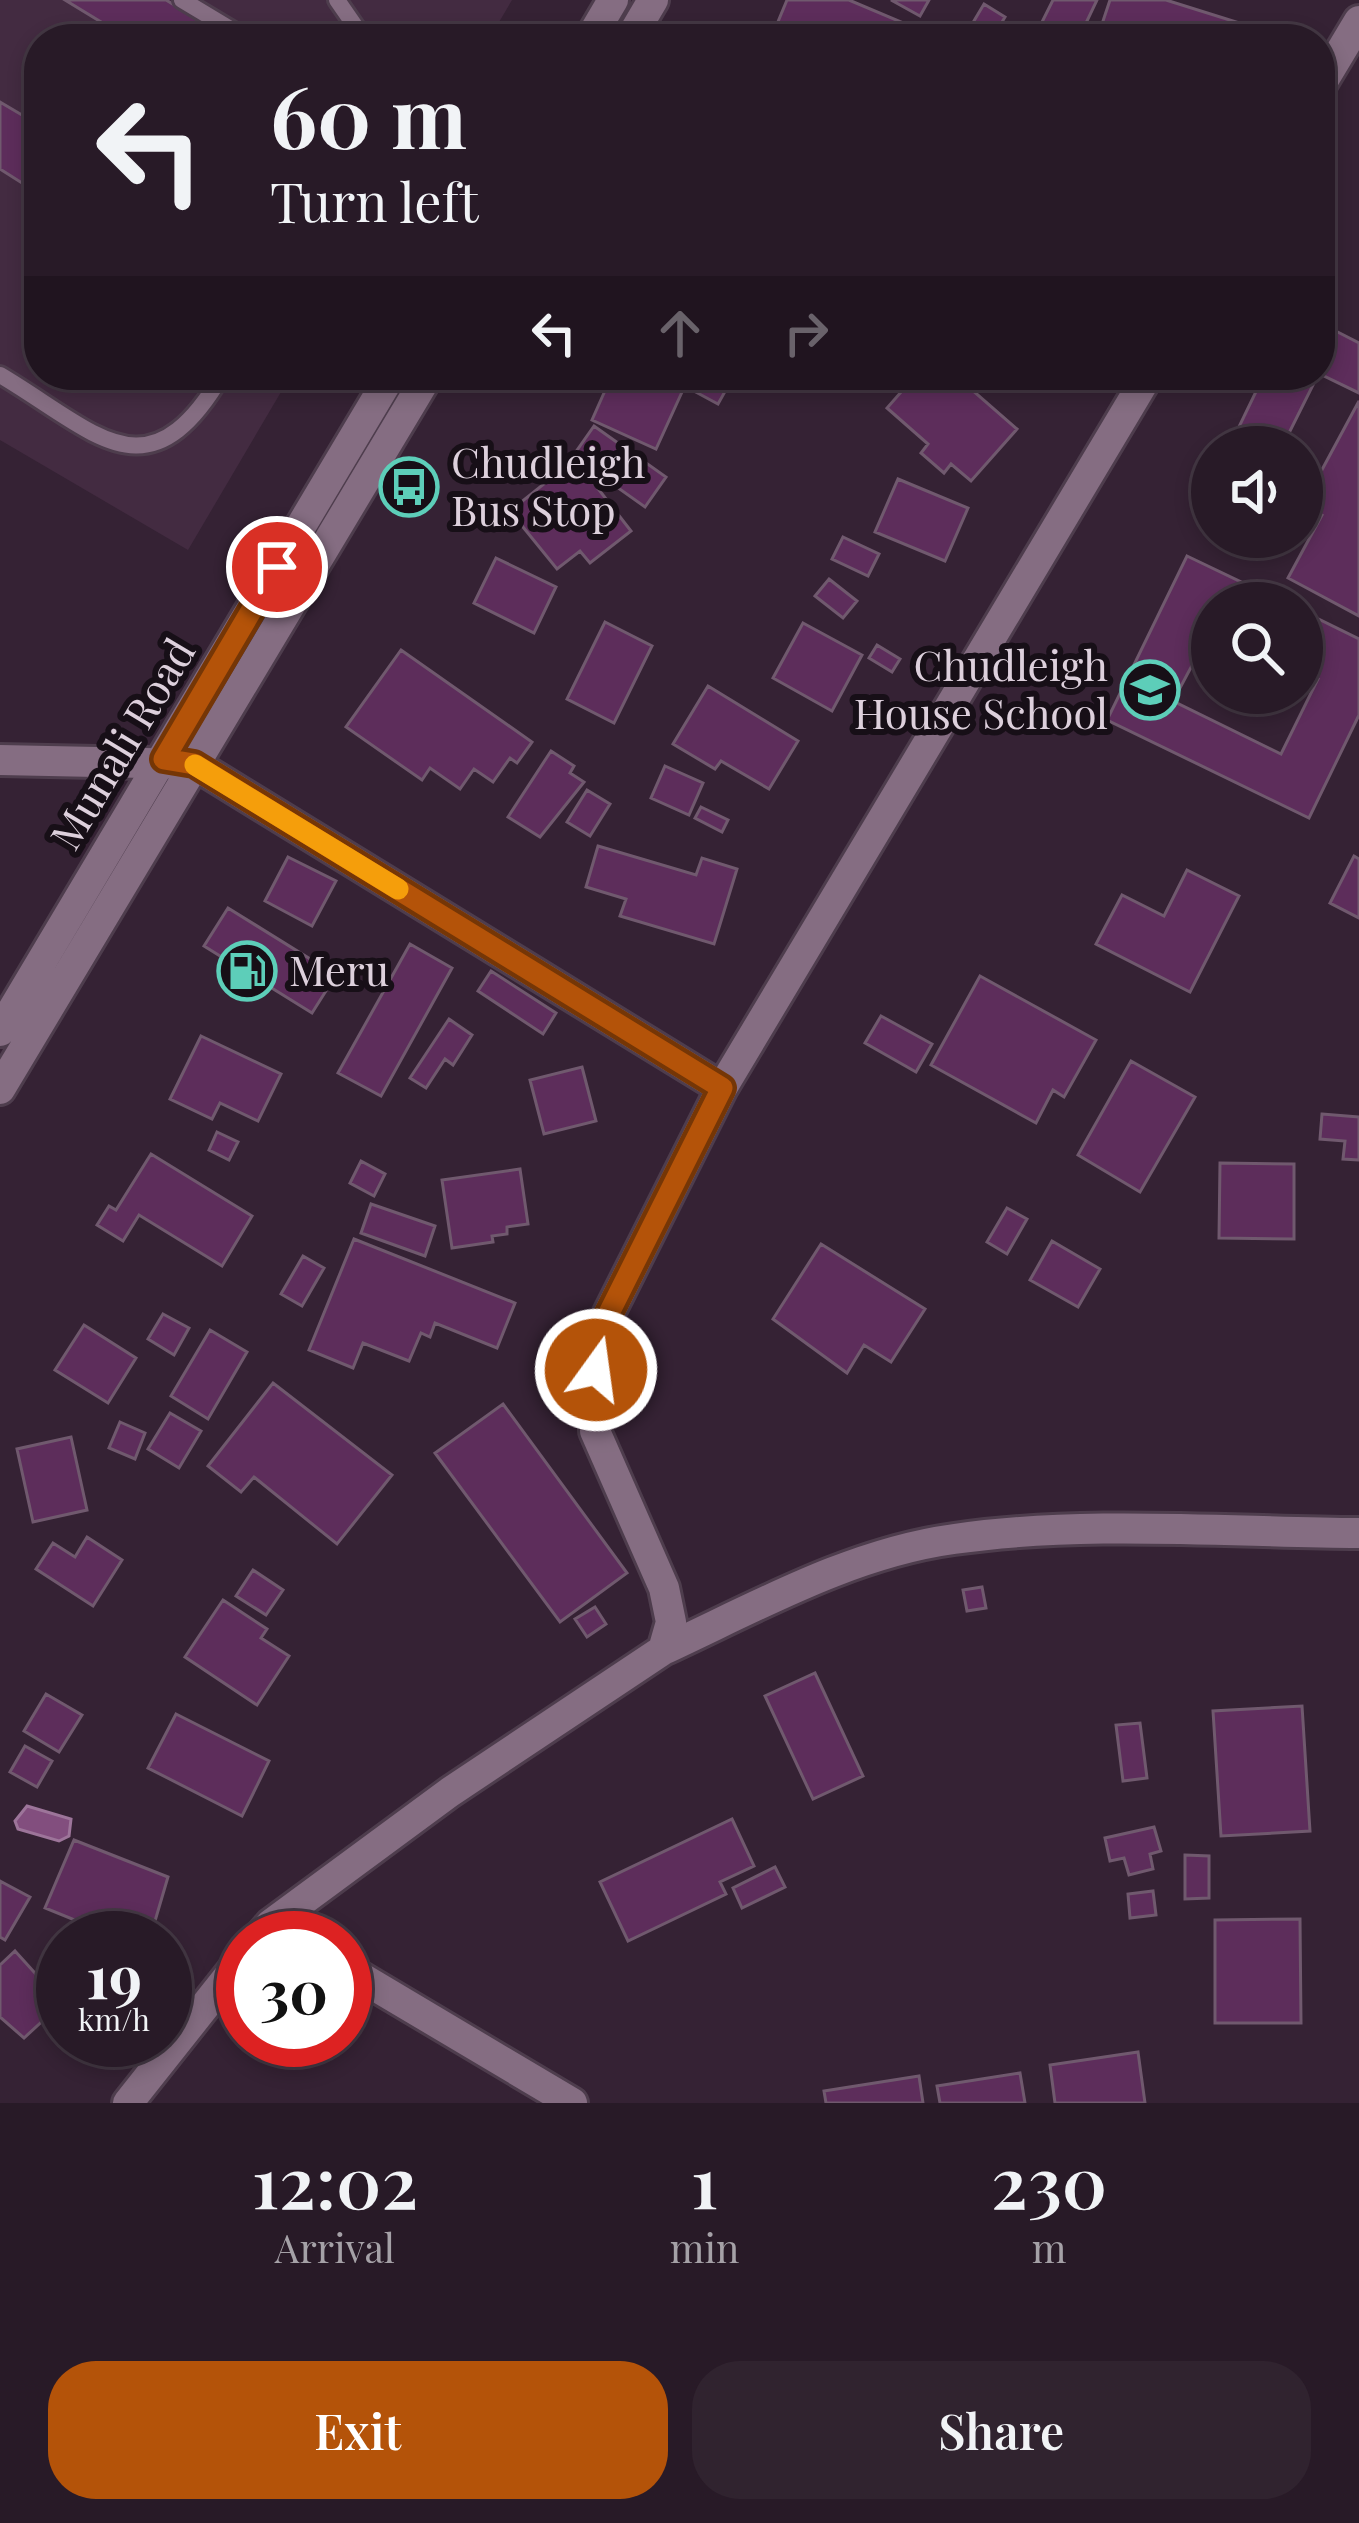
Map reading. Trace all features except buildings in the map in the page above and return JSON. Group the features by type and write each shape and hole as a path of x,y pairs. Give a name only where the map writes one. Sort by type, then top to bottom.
{"street":[{"path":"1335,61 1359,21"},
{"name":"Munali Road","path":"0,1089 383,390"},
{"name":"Munali Road","path":"0,1031 418,390"},
{"path":"663,1650 671,1622 664,1588 595,1431 596,1370 604,1323 722,1088 1139,390"},
{"path":"0,760 179,762 722,1088"},
{"path":"302,1911 450,1792 663,1650 849,1565 953,1539 1078,1532 1359,1533"},
{"path":"372,1984 572,2103"},
{"path":"128,2103 216,1992"}],"lane":[{"path":"182,0 222,24"},
{"path":"25,390 125,449 162,444 197,418 213,390"}],"shaded area":[{"path":"0,0 512,0 498,24 24,24 24,390 282,390 188,550 0,440"},
{"path":"27,1806 71,1819 69,1836 59,1841 18,1829 15,1821"}],"slow traffic":[{"path":"195,765 398,889"}],"place":[{"name":"Chudleigh Bus Stop","path":"409,487"},
{"name":"Chudleigh House School","path":"1150,690"},
{"name":"Meru","path":"247,971"}],"route":[{"path":"277,567 164,759 194,764 722,1088 604,1323 596,1370"}]}
